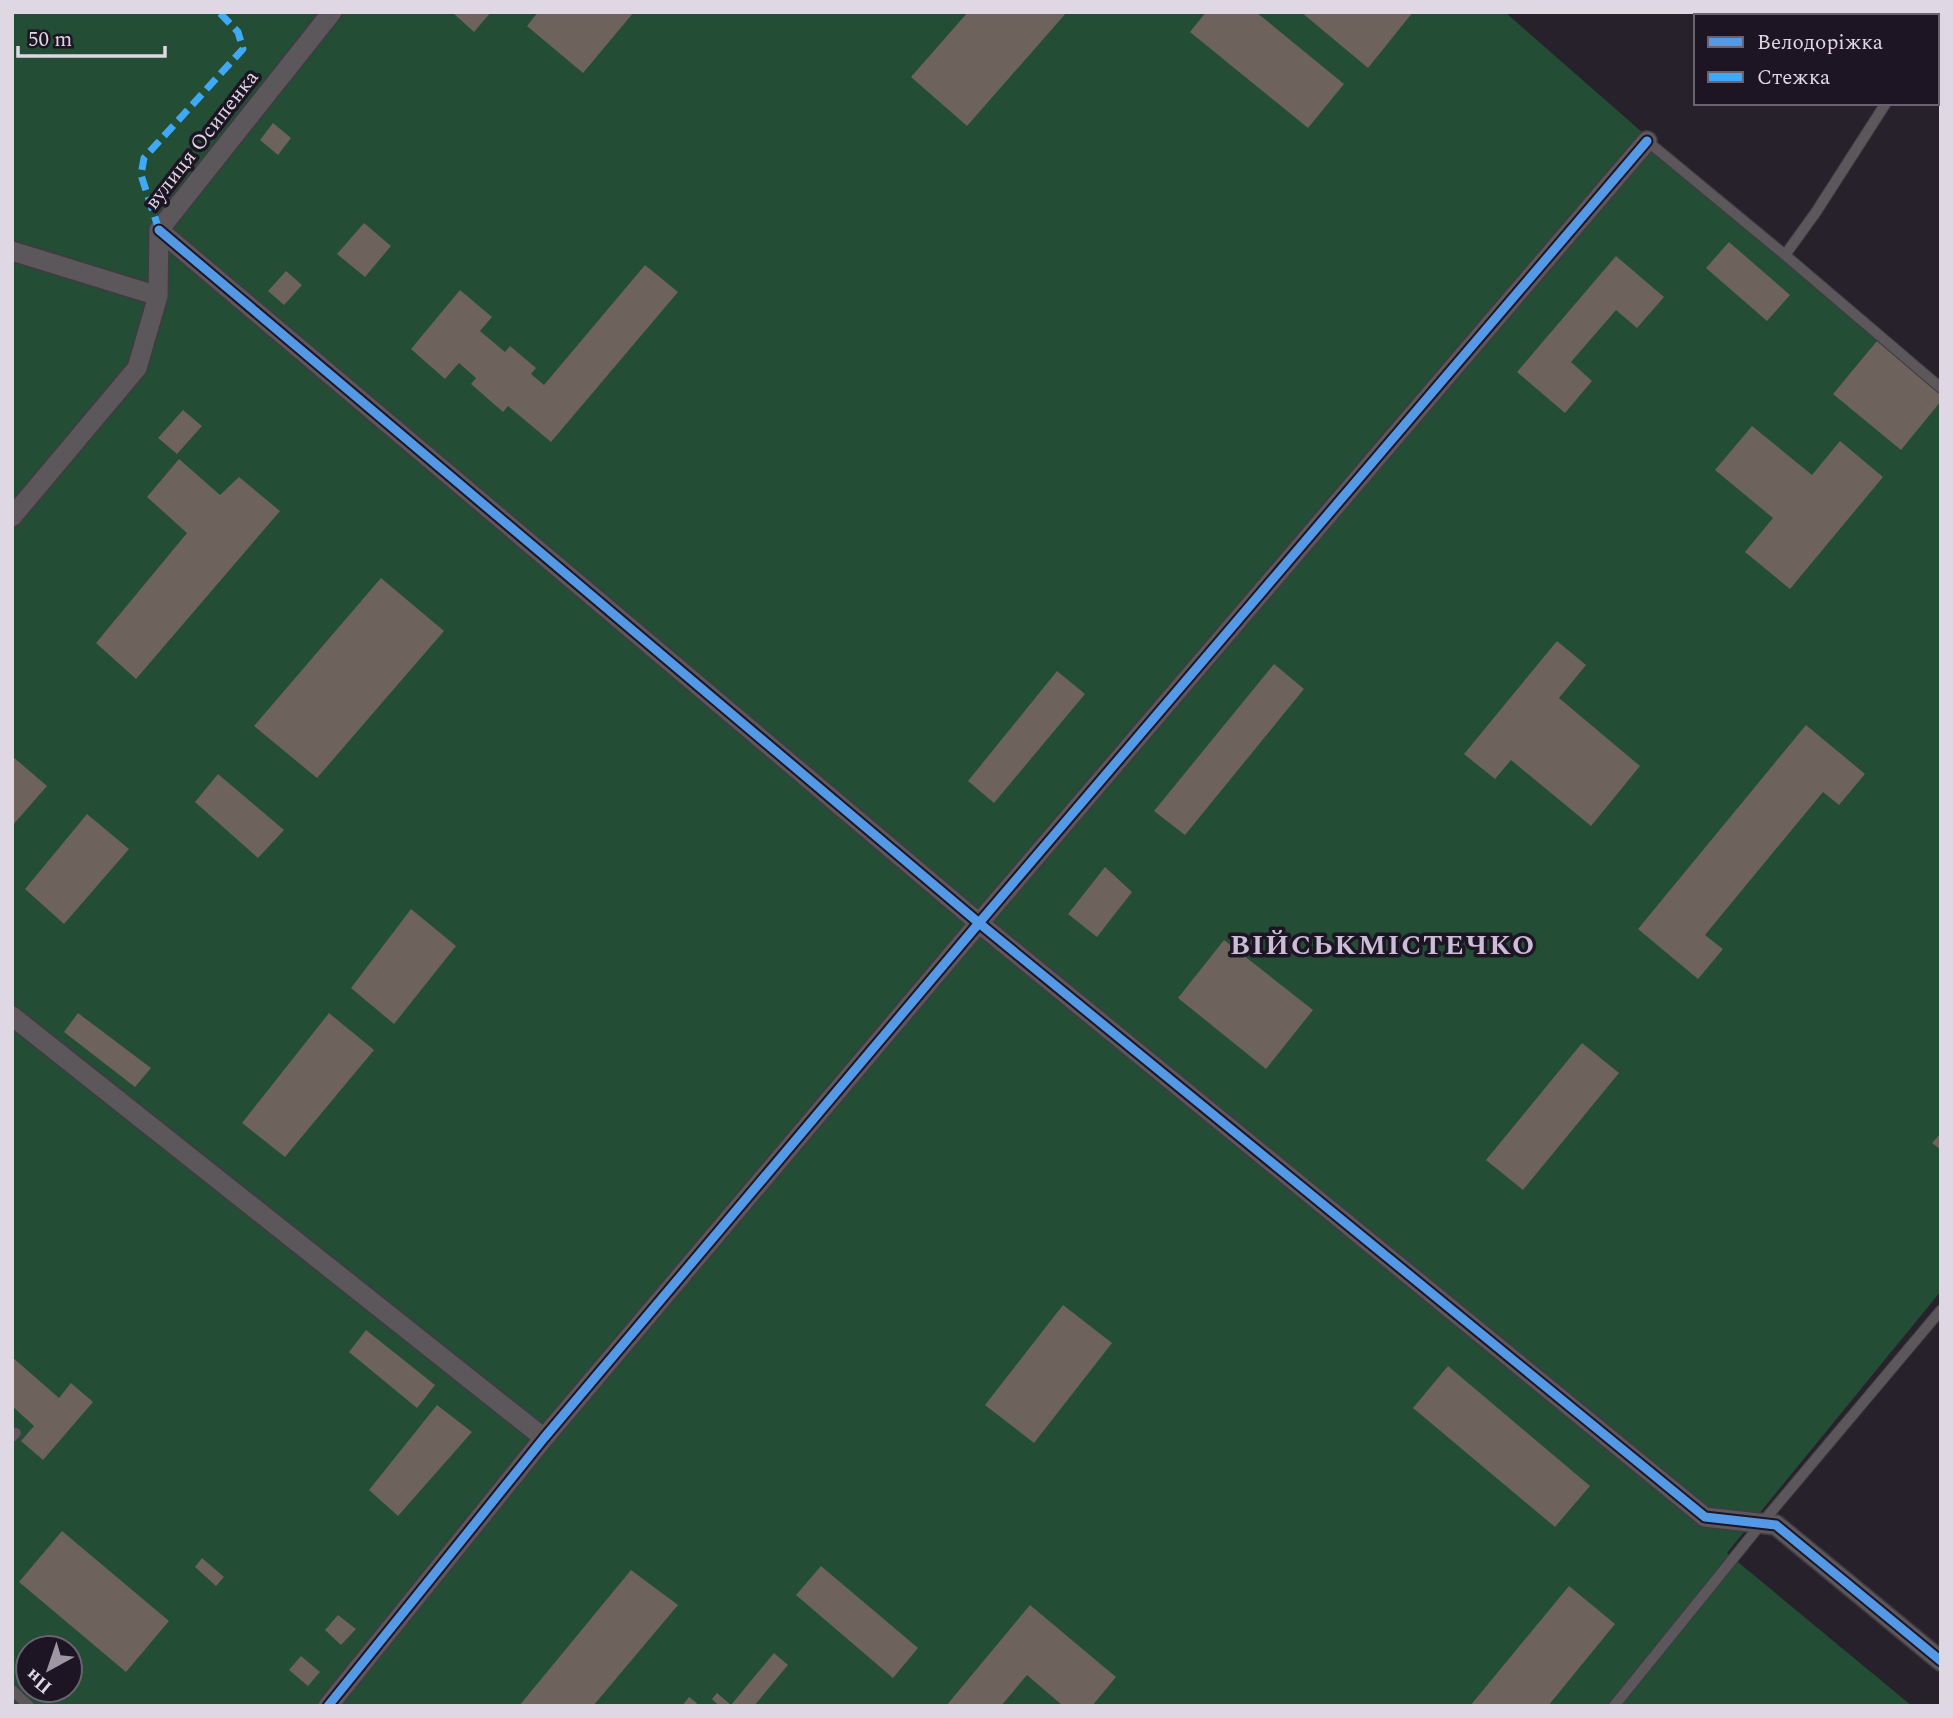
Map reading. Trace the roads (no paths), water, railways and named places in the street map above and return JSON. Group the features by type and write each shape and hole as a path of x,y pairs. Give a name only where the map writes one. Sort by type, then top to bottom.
{"street":[{"name":"вулиця Осипенка","path":"12,517 137,368 158,296 159,230 332,12"},
{"path":"328,1706 544,1438 979,923 1647,141"},
{"path":"159,230 979,923 1704,1517 1776,1525 1941,1661"},
{"path":"12,251 158,296"},
{"path":"12,1016 544,1438"}],"lane":[{"path":"1786,255 1885,105"},
{"path":"1647,141 1786,255 1941,388"},
{"path":"1614,1706 1761,1524 1941,1310"},
{"path":"12,1690 29,1706"}],"district":[{"name":"ВІЙСЬКМІСТЕЧКО","path":"1383,945"}]}
